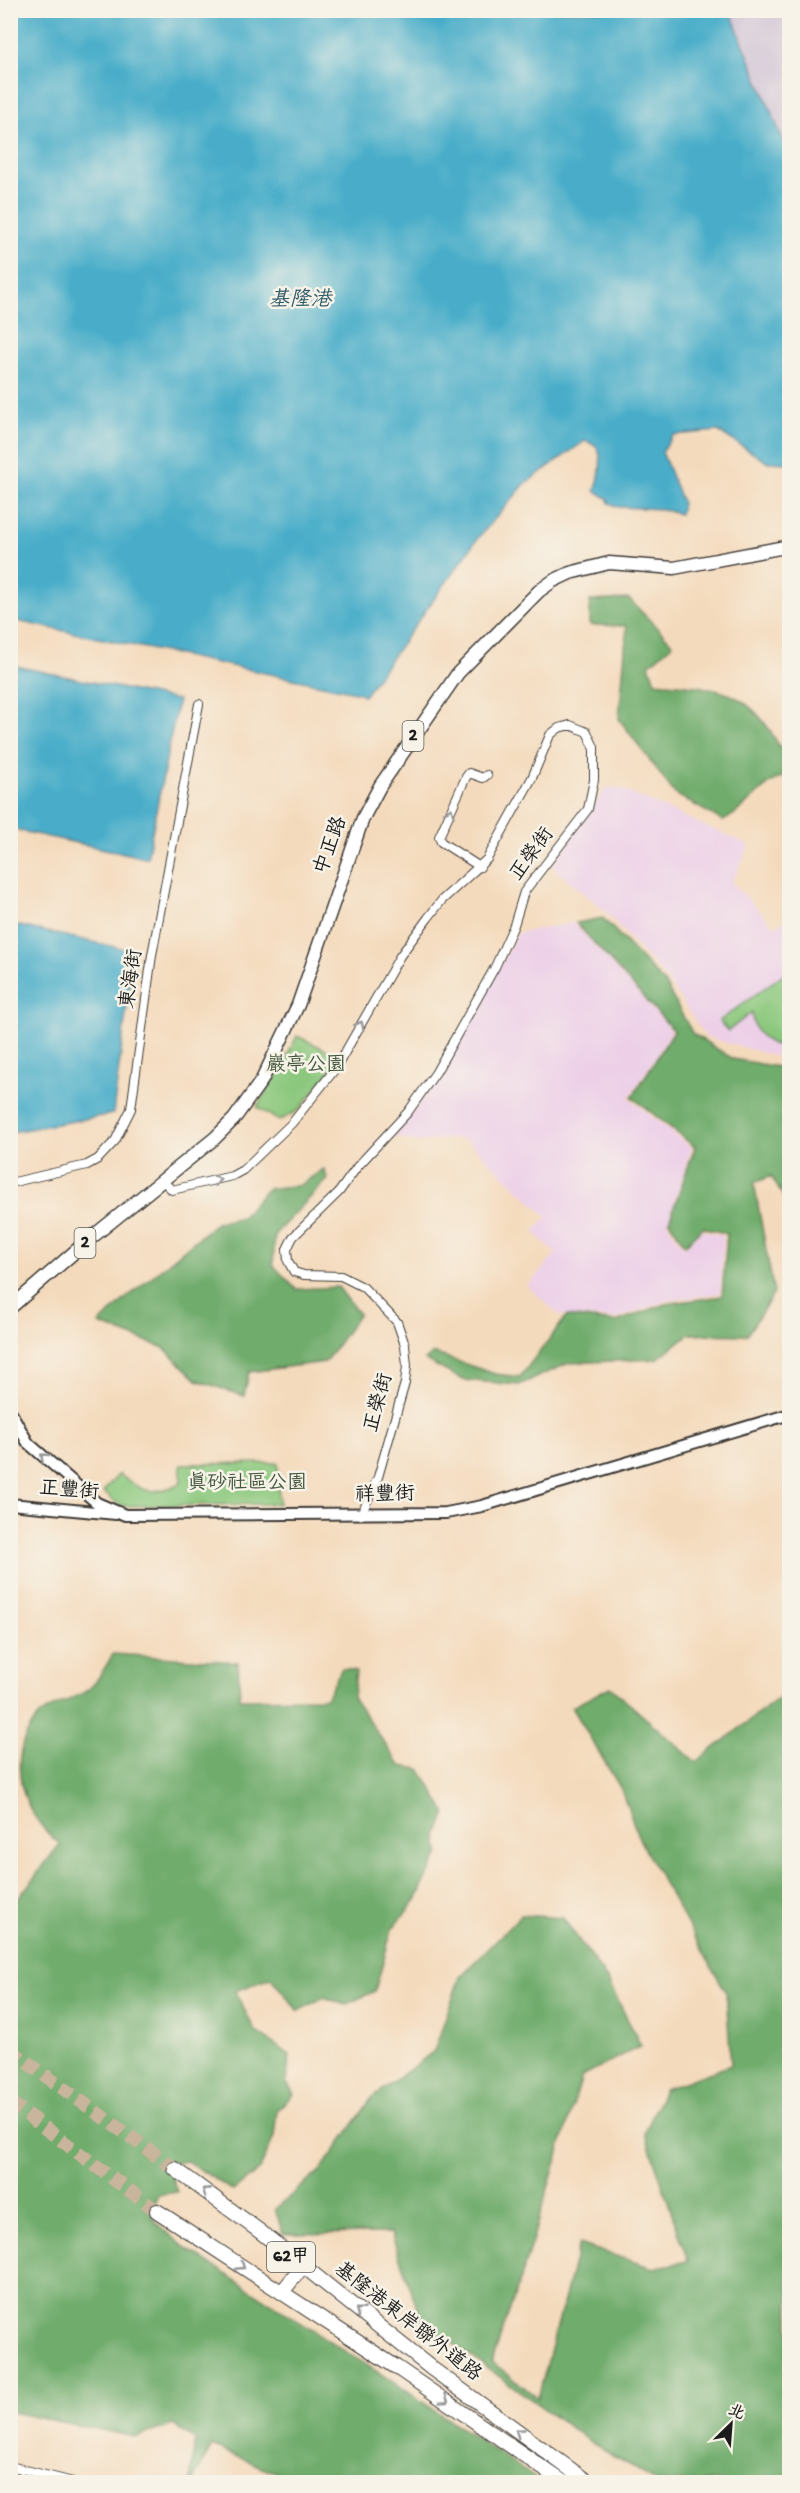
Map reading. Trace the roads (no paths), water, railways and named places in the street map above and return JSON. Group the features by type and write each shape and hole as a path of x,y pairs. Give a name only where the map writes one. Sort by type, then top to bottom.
{"highway":[{"name":"基隆港東岸聯外道路","path":"175,2169 262,2233 405,2348 588,2482"},
{"name":"基隆港東岸聯外道路","path":"157,2211 396,2367 561,2481"},
{"path":"282,2292 303,2266"}],"main road":[{"name":"中正路","path":"10,1308 86,1242 163,1182 234,1119 262,1080 306,986 363,818 380,786 452,680 508,622 545,586 588,567 609,563 674,568 789,546"}],"street":[{"name":"東海街","path":"10,1183 87,1165 98,1159 115,1141 127,1119 135,1093 152,955 199,704"},
{"name":"正榮街","path":"163,1182 172,1190 232,1176 249,1164 292,1123 336,1068 400,956 421,927 442,900 487,860 532,778 550,735 570,724 587,732 594,747 594,780 588,809 524,892 514,926 495,967 436,1072 408,1112 357,1167 339,1192 293,1237 287,1249 288,1261 294,1272 304,1275 341,1276 363,1287 397,1322 405,1345 407,1366 405,1383 378,1477 361,1515"},
{"path":"480,867 441,842 439,837 469,773 483,778 487,775"},
{"name":"祥豐街","path":"10,1411 28,1443 98,1503 125,1515 446,1513 482,1506 789,1414"},
{"path":"77,1512 88,1502 87,1494"},
{"name":"正豐街","path":"10,1504 125,1515"},
{"path":"10,2466 73,2482"}],"water":[{"name":"基隆港","path":"11,10 730,11 789,155 789,463 767,462 718,431 673,435 662,452 682,502 680,514 661,509 619,507 609,503 607,498 595,491 600,470 599,453 595,446 585,441 526,483 478,538 364,696 360,693 11,620"},
{"path":"11,665 178,700 147,858 11,829"},
{"path":"11,924 134,951 113,1114 11,1132"}],"tunnel":[{"path":"10,2050 175,2169"},
{"path":"10,2102 157,2211"}],"park label":[{"name":"巖亭公園","path":"306,1066"},
{"name":"真砂社區公園","path":"247,1484"}]}
